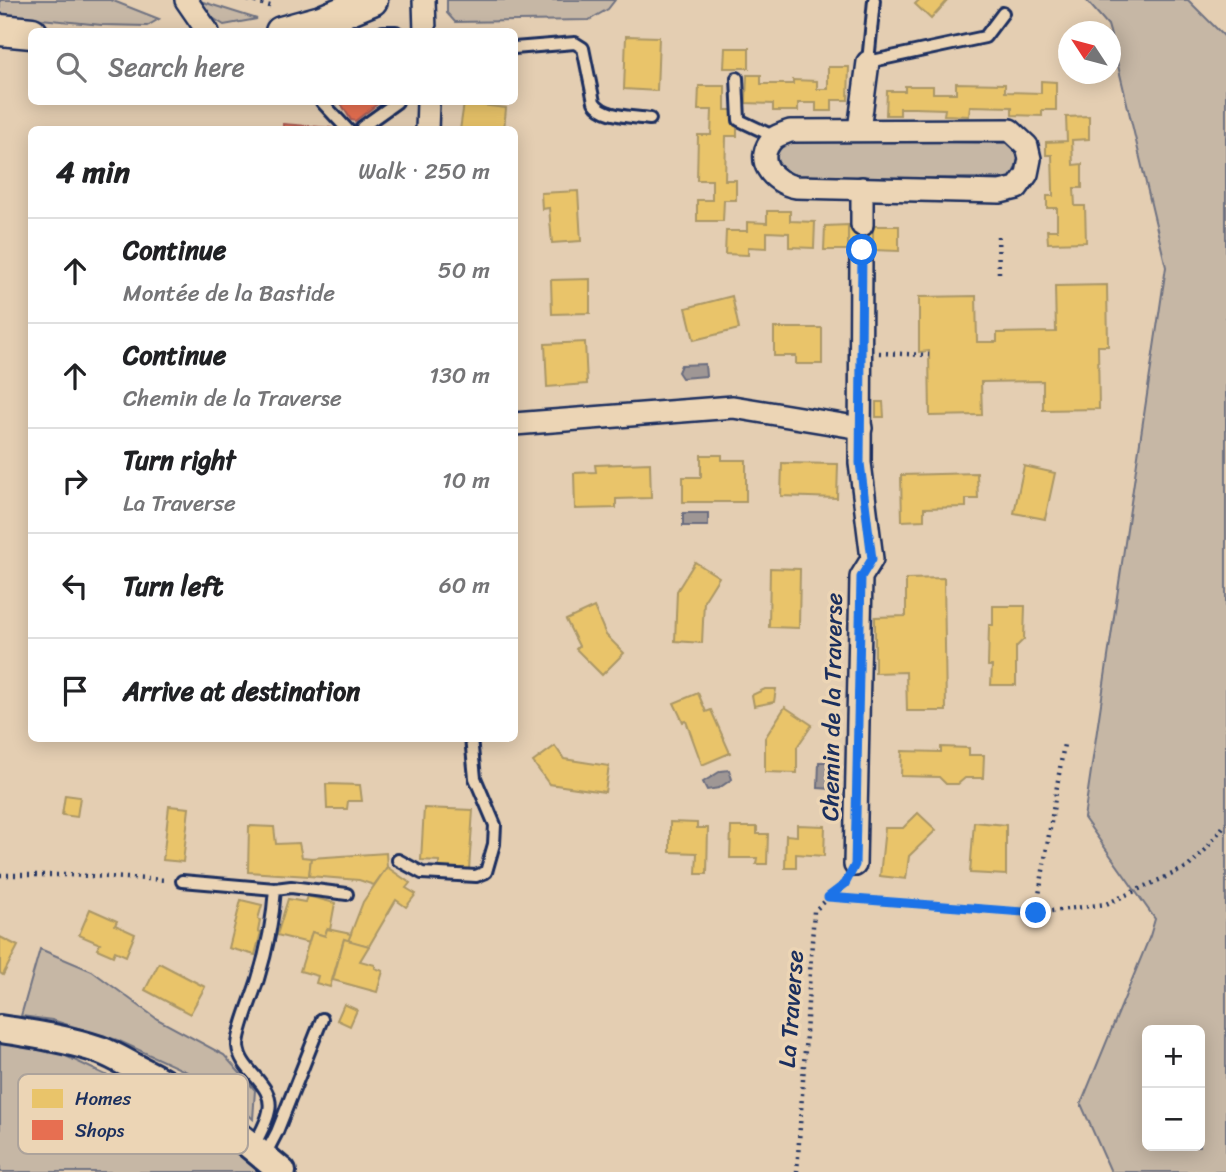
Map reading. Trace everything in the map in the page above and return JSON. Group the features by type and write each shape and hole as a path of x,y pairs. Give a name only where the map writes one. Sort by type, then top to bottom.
{"main road":[{"path":"297,28 321,22 372,0"},
{"path":"0,30 28,33"}],"street":[{"path":"186,0 205,28"},
{"path":"424,0 425,28"},
{"path":"859,130 868,62"},
{"path":"427,126 428,105"},
{"path":"859,130 1010,131 1027,146 1030,159 1027,174 1017,188 1000,192 796,187 775,179 768,170 765,160 767,149 775,137 790,131 859,130"},
{"path":"862,188 862,225"},
{"name":"Chemin de la Traverse","path":"855,865 861,577 872,559 860,463 862,250"},
{"path":"518,424 733,407 861,428"},
{"path":"0,1029 103,1051 150,1074"},
{"path":"248,1145 266,1159"}],"lane":[{"path":"874,0 868,62 985,37 1003,13"},
{"path":"518,48 575,43 583,48 594,102 598,108 611,113 650,119"},
{"path":"737,78 739,120 775,137"},
{"path":"325,105 344,126"},
{"path":"363,126 393,105"},
{"path":"398,860 422,873 476,876 486,872 494,844 495,825 475,778 471,742"},
{"path":"182,881 275,889 291,887 347,894"},
{"path":"266,1159 270,1100 265,1089 243,1063 238,1042 259,977 273,916 275,889"},
{"path":"266,1159 322,1019"}],"path":[{"path":"998,236 999,273"},
{"path":"860,352 929,355"},
{"path":"1036,913 1064,744"},
{"path":"828,897 1036,913 1106,904 1188,867 1226,823"},
{"name":"La Traverse","path":"797,1172 814,911 845,884 855,865"},
{"path":"0,875 69,875 182,881"}],"shaded area":[{"path":"0,0 111,0 159,19 147,26 102,25 0,15"},
{"path":"447,0 615,0 608,9 589,20 455,22 447,13"},
{"path":"1086,0 1188,0 1226,38 1226,1172 1111,1172 1081,1104 1155,919 1084,818 1166,267 1121,79 1121,21 1104,21"},
{"path":"200,1 257,19 224,25 208,15"},
{"path":"788,140 1009,143 1019,156 1012,178 788,178 774,163 777,151"},
{"path":"705,364 706,376 682,378 678,372 681,365"},
{"path":"683,513 708,513 708,526 683,526"},
{"path":"819,762 832,762 832,789 818,788"},
{"path":"729,770 732,779 719,788 707,790 703,782 721,771"},
{"path":"40,949 92,971 157,1019 224,1055 241,1074 192,1074 117,1040 52,1020 21,1016"},
{"path":"0,1028 30,1039 104,1074 18,1074 18,1154 247,1154 270,1172 0,1172"},
{"path":"248,1082 255,1090 253,1119 248,1114"}],"building: Homes":[{"path":"919,0 948,0 931,19 915,4"},
{"path":"626,36 659,37 657,91 624,89"},
{"path":"725,48 749,48 749,68 724,68"},
{"path":"828,67 849,67 848,100 832,100 832,111 816,111 816,103 798,103 798,111 773,111 773,104 746,103 747,75 761,75 761,84 793,84 793,80 817,81 817,89 828,89"},
{"path":"1041,81 1056,82 1056,110 1042,110 1042,116 1012,115 1012,107 970,106 969,116 944,115 945,109 914,108 900,108 900,115 886,115 887,91 905,91 905,86 933,86 933,93 956,93 956,83 1005,84 1005,92 1041,93"},
{"path":"699,86 725,86 725,110 737,110 737,136 726,136 725,180 736,180 736,200 724,200 723,221 697,221 697,200 712,200 712,180 697,180 698,135 711,135 712,110 698,110"},
{"path":"464,105 506,108 504,126 461,126"},
{"path":"1089,116 1089,139 1072,140 1073,165 1082,164 1082,188 1074,188 1075,206 1085,206 1086,242 1048,243 1047,230 1057,230 1057,208 1047,208 1047,196 1053,196 1053,190 1052,155 1046,155 1046,142 1067,141 1066,117"},
{"path":"578,191 581,241 552,243 549,208 542,209 541,193"},
{"path":"767,211 790,211 790,221 815,222 814,248 789,247 789,233 767,232 767,248 748,247 748,255 725,254 726,231 747,231 747,222 767,223"},
{"path":"848,225 848,250 824,250 825,226"},
{"path":"848,225 873,226 873,250 848,250"},
{"path":"873,226 899,226 899,251 873,250"},
{"path":"590,279 590,313 552,314 551,280"},
{"path":"1107,285 1108,346 1098,346 1099,409 1043,410 1043,381 981,382 982,415 930,416 929,351 919,352 919,297 976,296 977,342 997,342 997,333 1056,332 1055,286"},
{"path":"732,296 739,329 694,340 686,308"},
{"path":"774,328 822,328 822,364 796,364 796,356 774,356"},
{"path":"585,342 587,384 547,387 545,344"},
{"path":"876,402 883,402 884,417 876,417"},
{"path":"701,455 722,455 722,460 746,460 746,502 683,502 683,477 701,477"},
{"path":"650,463 651,498 616,499 616,508 575,509 574,473 596,472 595,465"},
{"path":"782,463 838,464 837,498 781,496"},
{"path":"1024,466 1055,473 1045,519 1014,513"},
{"path":"977,473 978,499 966,499 966,507 924,508 924,520 902,521 901,475"},
{"path":"695,562 719,577 704,601 702,643 675,641 677,591"},
{"path":"770,568 800,569 799,628 769,627"},
{"path":"944,578 946,711 907,711 906,672 875,673 875,617 906,616 906,579"},
{"path":"993,606 1025,606 1024,639 1016,647 1016,685 991,685 992,666 988,666 989,625 993,625"},
{"path":"594,607 606,635 624,653 602,675 576,649 579,646 566,620"},
{"path":"765,689 776,689 774,702 754,706 752,695"},
{"path":"698,693 706,712 711,710 730,753 702,765 686,721 683,722 674,703"},
{"path":"785,707 812,725 797,747 797,773 765,772 765,738"},
{"path":"555,746 564,759 609,766 605,792 549,784 533,762"},
{"path":"941,747 969,748 969,755 984,755 983,778 965,778 958,784 946,784 939,777 901,776 902,751 941,752"},
{"path":"326,784 360,785 362,801 348,801 347,809 327,809"},
{"path":"65,795 80,797 77,817 62,815"},
{"path":"169,806 189,808 183,862 163,860"},
{"path":"424,808 473,810 469,870 439,868 439,861 421,860"},
{"path":"918,813 936,830 909,856 906,879 880,876 885,828 903,828"},
{"path":"670,822 697,823 697,828 708,828 707,874 696,874 697,853 670,852"},
{"path":"974,822 1006,825 1006,875 970,873"},
{"path":"797,825 825,826 824,856 796,854 796,868 785,868 786,835 797,836"},
{"path":"249,826 274,827 276,844 299,843 302,857 311,858 309,876 248,872"},
{"path":"731,827 757,827 757,834 768,834 767,864 756,864 757,858 730,858"},
{"path":"386,853 387,867 374,885 359,880 309,876 311,858"},
{"path":"387,867 410,883 406,888 416,894 406,907 396,900 369,946 348,941 363,902"},
{"path":"307,896 335,903 330,930 327,929 325,936 312,932 309,943 277,935 288,899 305,902"},
{"path":"241,900 262,905 258,919 258,931 261,932 255,955 229,948"},
{"path":"90,909 117,921 115,925 135,934 126,956 115,951 113,956 97,949 100,944 79,935"},
{"path":"327,929 351,934 348,941 344,939 330,987 316,983 318,976 300,971 312,932 325,936"},
{"path":"0,937 18,946 3,975 0,973"},
{"path":"344,939 369,946 360,961 375,965 375,968 383,971 377,992 333,980"},
{"path":"159,963 205,987 190,1014 145,990"},
{"path":"344,1004 357,1010 350,1026 337,1020"}],"building: Shops":[{"path":"342,105 376,105 355,121 351,120"}],"route":[{"path":"862,250 860,463 872,559 861,577 855,865 845,884 828,897 1036,913"}]}
